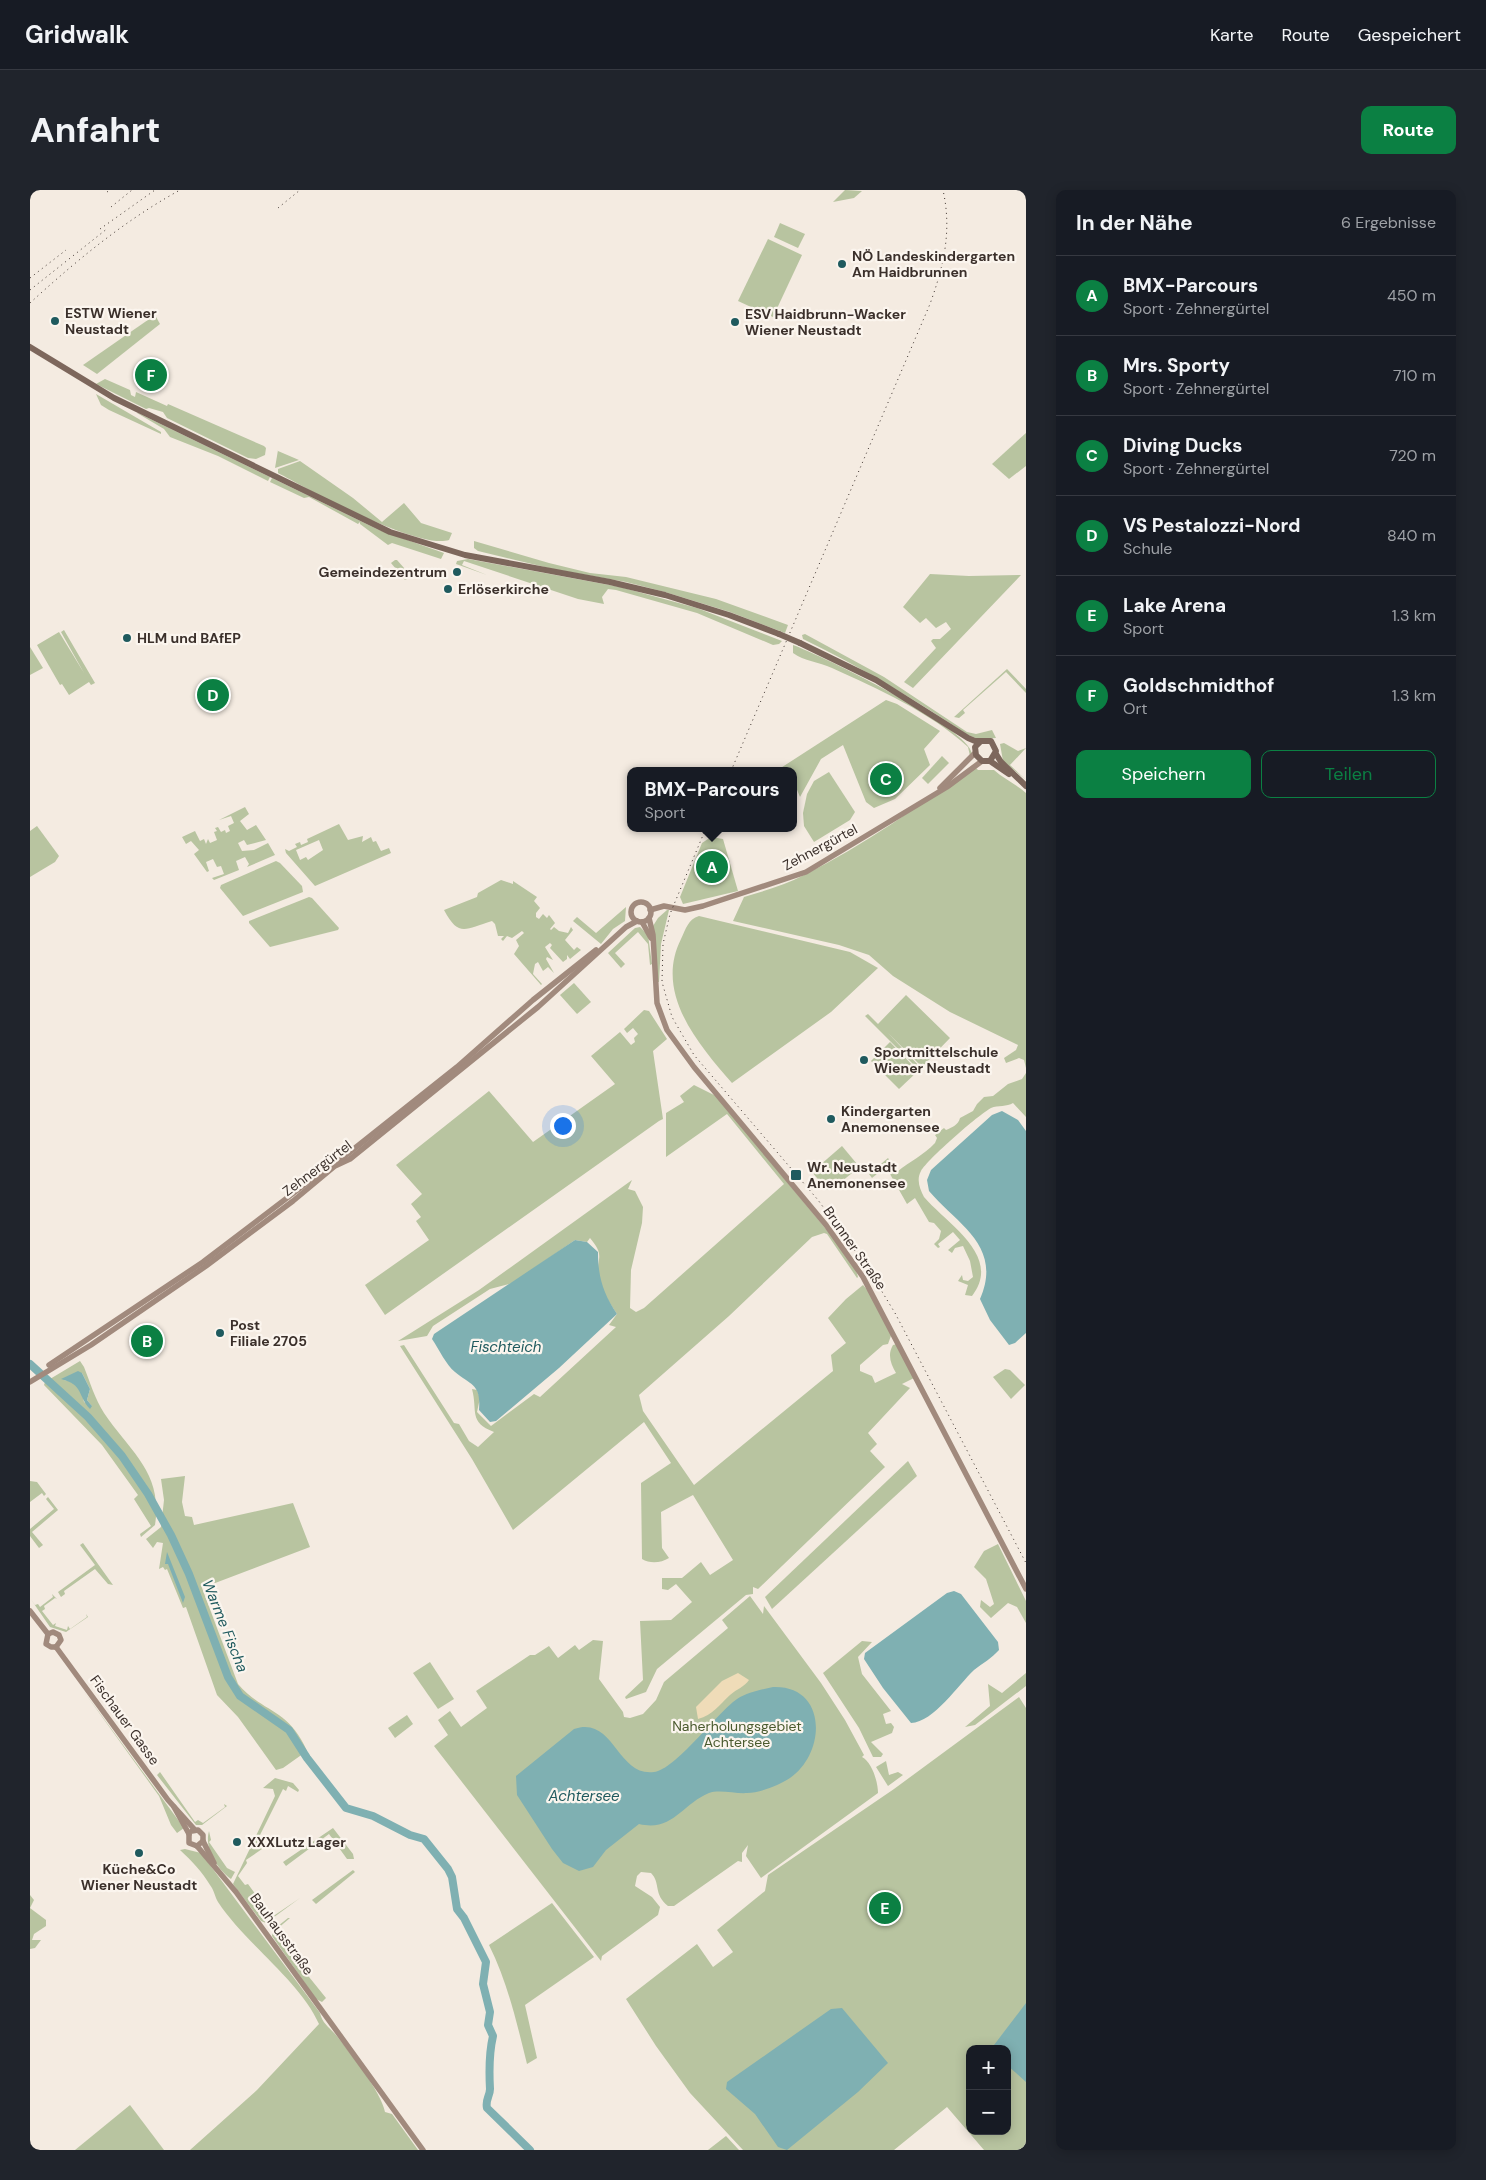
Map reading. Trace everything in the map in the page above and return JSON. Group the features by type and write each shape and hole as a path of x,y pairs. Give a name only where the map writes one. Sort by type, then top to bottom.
{"main road":[{"path":"30,346 94,387 390,532 465,554 665,595 729,615 800,643 876,680 954,729 980,742"},
{"path":"954,729 982,761 990,760 996,754"},
{"path":"975,751 980,742 986,740 993,743 996,754 1016,778"},
{"name":"Zehnergürtel","path":"935,793 970,761 975,751"},
{"path":"990,760 1026,786"},
{"name":"Zehnergürtel","path":"650,910 664,906 685,910 703,906 792,878 823,863 947,787 982,761"},
{"path":"638,903 646,904 650,910 649,918 637,920 633,908 638,903"},
{"name":"Brunner Straße","path":"649,918 657,1003 668,1030 694,1067 826,1225 863,1277 1026,1589"},
{"name":"Zehnergürtel","path":"30,1382 35,1376 91,1345 206,1266 293,1201 334,1166 350,1159 538,1007 626,927 637,920"},
{"name":"Brunner Straße","path":"637,920 652,940"},
{"name":"Fischauer Gasse","path":"30,1611 48,1634 46,1644 51,1648 56,1647"},
{"name":"Fischauer Gasse","path":"48,1634 54,1632 59,1635 61,1640 56,1647"},
{"name":"Fischauer Gasse","path":"56,1647 173,1807 189,1834"},
{"name":"Fischauer Gasse","path":"173,1807 195,1830"},
{"path":"195,1830 202,1833 203,1841 197,1846 189,1843 189,1834 195,1830"},
{"name":"Bauhausstraße","path":"203,1841 215,1865"},
{"name":"Bauhausstraße","path":"197,1846 215,1865 423,2150"}],"green space":[{"path":"845,190 862,191 854,198 833,202"},
{"path":"780,223 805,234 798,248 774,237"},
{"path":"768,239 802,255 773,317 738,301"},
{"path":"155,315 160,324 97,374 83,365"},
{"path":"105,379 130,390 131,395 135,397 136,392 167,406 168,404 264,446 266,448 265,455 256,459 248,458 167,418 163,412 149,408 146,409 96,384"},
{"path":"96,394 161,432 161,434 109,410 101,405"},
{"path":"137,413 270,477 268,481 218,456 170,437 164,429"},
{"path":"1026,433 1026,466 1009,479 992,464"},
{"path":"278,451 299,460 275,468"},
{"path":"300,461 353,498 382,522 404,503 421,523 452,533 449,540 434,541 390,528 364,517 278,473 278,469"},
{"path":"272,478 379,530 444,553 441,559 392,543 388,545 360,524 360,522 358,524 309,497 304,498 270,482"},
{"path":"474,541 590,573 626,577 716,599 788,625 785,633 730,612 665,592 626,582 553,569 478,551 474,548"},
{"path":"468,559 620,587 697,608 782,641 779,644 773,645 697,613 616,590 608,589 602,597 604,604 578,599 464,561 462,565 487,575 456,564 457,561"},
{"path":"395,560 412,577 405,580 391,563"},
{"path":"930,574 969,576 1021,575 913,688 904,682 936,648 931,641 933,639 940,639 951,629 946,622 936,628 926,618 920,623 903,607"},
{"path":"64,630 95,683 91,685 89,682 69,695 62,684 60,685 37,645 59,632 84,673 61,632"},
{"path":"805,634 884,677 967,732 976,734 992,730 996,738 978,739 968,735 887,684 803,639 802,635"},
{"path":"793,645 809,651 892,693 947,727 965,742 967,747 953,734 903,702 832,668 797,656 793,653"},
{"path":"30,647 43,668 30,675"},
{"path":"1007,669 1026,689 1026,693 1006,672 963,710 965,713 959,718 954,717"},
{"path":"886,700 897,704 940,731 924,749 930,765 895,799 874,808 866,802 843,745 821,759 800,797 797,790 797,767 782,767"},
{"path":"1004,743 1018,751 1026,748 1010,765 1026,780 1003,761 1000,744"},
{"path":"942,756 949,763 928,784 922,778"},
{"path":"974,766 978,770 994,770 1026,793 1026,1068 1024,1060 1019,1058 1006,1063 1004,1058 1016,1050 1018,1045 950,1012 893,976 869,955 839,945 733,921 744,897 797,879 849,851 913,810"},
{"path":"829,772 855,812 850,820 814,842 804,826 803,813 807,794 814,781"},
{"path":"245,807 249,814 240,821 247,830 256,825 266,840 247,845 244,840 238,843 242,851 254,850 268,843 275,855 247,867 249,864 245,857 236,861 239,870 214,880 212,878 224,874 221,866 217,867 213,859 206,862 209,871 207,872 194,854 199,850 191,841 186,844 182,837 195,831 200,841 204,839 206,844 208,839 210,843 217,840 214,832 217,831 215,828 218,827 221,832 225,830 226,833 230,831 228,826 234,823 231,816 219,820"},
{"path":"339,824 348,840 363,836 362,842 371,837 373,842 376,841 381,851 389,848 391,853 315,886 286,853 285,849 289,851 297,847 295,844 300,842 301,845 308,842 307,839","holes":["319,840 323,850 308,860 306,857 300,860 296,850"]},
{"path":"37,826 59,856 55,862 30,877 30,831"},
{"path":"711,837 723,839 738,891 683,904 680,897 702,843"},
{"path":"276,861 302,886 303,892 243,916 220,888 221,885"},
{"path":"501,880 513,884 513,881 537,897 534,901 540,908 536,913 536,917 539,919 543,914 547,918 549,915 555,923 551,930 554,927 559,931 568,933 571,927 573,930 565,940 574,950 577,947 581,950 570,959 567,955 567,959 563,962 550,948 552,945 550,943 545,947 553,960 547,957 546,959 554,973 548,967 543,971 538,962 535,964 533,974 541,985 514,954 519,946 516,940 524,933 522,931 512,938 507,936 503,941 501,939 504,936 498,936 495,924 492,921 463,929 454,925 444,910 477,897 478,893"},
{"path":"309,897 339,928 338,930 270,947 249,923 249,921"},
{"path":"626,907 625,921 613,929 601,944 573,921 577,917 596,933"},
{"path":"669,910 661,944 659,982 657,982 653,926 658,918"},
{"path":"699,916 850,952 878,968 831,1012 732,1083 694,1035 676,998 673,979 674,959 688,925 692,919"},
{"path":"640,927 648,935 652,964 650,965 648,944 638,932 615,953 625,964 621,968 608,953 635,928"},
{"path":"574,983 591,1002 577,1014 560,995"},
{"path":"906,995 950,1038 922,1067 888,1033 921,1068 919,1070 865,1016 868,1014 878,1024"},
{"path":"644,1010 649,1011 667,1039 653,1051 663,1119 385,1315 365,1285 429,1240 416,1221 421,1217 411,1204 422,1194 396,1165 489,1091 533,1142 615,1084 591,1056 620,1032 631,1045 635,1042 634,1038 638,1034 633,1028 627,1033 624,1029"},
{"path":"890,1042 918,1071 899,1089 871,1061"},
{"path":"1026,1073 1026,1117 1013,1103 991,1108 943,1148 925,1165 920,1174 919,1184 924,1197 968,1242 976,1254 981,1267 980,1281 972,1296 965,1295 968,1285 958,1281 962,1275 963,1280 968,1281 973,1277 970,1261 963,1246 955,1248 952,1253 948,1250 960,1240 953,1232 938,1244 940,1247 938,1248 934,1244 939,1239 941,1231 934,1223 929,1222 915,1198 907,1204 890,1174 882,1170 872,1178 869,1174 888,1158 897,1172 922,1155 935,1143 937,1138 935,1135 944,1128 946,1130 953,1127 960,1118 973,1111 984,1097 993,1096 1008,1084 1022,1079"},
{"path":"694,1085 716,1096 830,1234 856,1270 858,1277 827,1234 824,1233 812,1237 729,1316 639,1395 643,1411 694,1485 833,1371 831,1355 846,1343 828,1318 863,1285 870,1293 892,1333 888,1344 883,1345 860,1365 860,1371 872,1376 875,1383 896,1373 890,1356 893,1345 897,1344 914,1378 902,1384 910,1388 868,1433 877,1444 870,1451 885,1467 758,1589 753,1587 753,1594 746,1595 657,1669 646,1692 626,1699 625,1697 643,1680 640,1621 671,1620 692,1602 676,1584 668,1590 662,1589 662,1578 682,1578 701,1562 710,1575 733,1560 693,1495 661,1512 662,1548 669,1558 656,1562 648,1562 642,1559 641,1483 671,1463 644,1422 513,1530 472,1459 400,1346 404,1345 454,1423 459,1424 469,1441 478,1447 494,1432 480,1424 477,1420 472,1389 477,1390 480,1398 477,1412 491,1426 534,1394 540,1397 616,1327 609,1325 617,1314 601,1285 598,1275 599,1253 595,1244 590,1238 587,1242 575,1240 513,1283 490,1289 433,1326 427,1336 398,1341 479,1290 632,1180 628,1189 635,1191 643,1207 642,1223 631,1270 630,1308 636,1312 644,1308 784,1184 727,1114 666,1157 666,1113 684,1102 680,1096"},
{"path":"842,1146 857,1164 857,1169 831,1190 827,1190 812,1172"},
{"path":"80,1361 84,1367 101,1408 143,1464 154,1491 156,1507 155,1525 141,1537 140,1534 151,1526 134,1499 138,1495 102,1445 44,1385 45,1382","holes":["82,1373 90,1389 87,1400 92,1406 84,1402 82,1394 76,1385 64,1380"]},
{"path":"1005,1369 1010,1370 1025,1385 1011,1399 993,1377"},
{"path":"908,1461 917,1476 772,1609 765,1597"},
{"path":"185,1476 182,1502 185,1516 192,1517 194,1525 293,1503 310,1547 202,1588 238,1684 257,1701 284,1719 300,1737 307,1751 283,1768 276,1770 238,1717 217,1695 186,1607 183,1608 167,1569 165,1570 163,1567 159,1569 163,1543 157,1542 153,1548 146,1539 161,1527 164,1500 161,1479"},
{"path":"30,1481 37,1482 46,1494 44,1496 42,1493 30,1502"},
{"path":"48,1497 58,1510 32,1532 43,1545 39,1548 30,1536 30,1529 54,1509 46,1499"},
{"path":"83,1543 113,1585 108,1584 95,1569 64,1591 65,1594 61,1597 58,1592 95,1565 80,1545"},
{"path":"998,1544 1026,1601 1026,1623 1017,1607 1008,1603 991,1618 980,1607 981,1600 990,1607 994,1604 986,1579 974,1567 984,1551"},
{"path":"52,1594 57,1599 55,1598 44,1606 45,1609 42,1611 53,1625 56,1623 55,1626 67,1630 68,1626 70,1629 87,1617 86,1614 88,1617 66,1632 50,1627 30,1598 35,1605 38,1604 40,1607 53,1597"},
{"name":"Naherholungsgebiet Achtersee","path":"750,1596 763,1614 764,1606 821,1683 845,1720 864,1755 862,1757 869,1763 876,1778 878,1793 761,1878 746,1856 748,1845 742,1853 742,1862 738,1861 674,1906 668,1906 660,1897 656,1881 651,1873 641,1872 637,1876 635,1886 652,1897 660,1907 658,1915 602,1956 601,1961 434,1746 448,1735 438,1720 450,1711 461,1727 487,1708 476,1691 530,1655 535,1655 549,1646 558,1658 575,1645 579,1650 593,1640 603,1641 599,1679 623,1712 624,1717 630,1718 643,1714 656,1700 664,1682 728,1628 722,1620"},
{"path":"862,1641 872,1642 858,1657 862,1674 891,1711 883,1714 886,1724 891,1723 894,1727 892,1733 871,1742 883,1754 881,1757 873,1757 859,1728 823,1673"},
{"path":"430,1662 454,1699 438,1709 413,1673"},
{"path":"1026,1673 1026,1686 975,1725 965,1727 990,1706 988,1684 1002,1693"},
{"path":"82,1689 184,1828 177,1833 171,1825 159,1796"},
{"path":"1019,1697 1026,1708 1026,2150 984,2150 971,2135 1011,2135 1011,2045 966,2045 966,2129 947,2107 894,2150 743,2150 690,2093 656,2046 626,1999 697,1944 713,1967 733,1952 717,1930 765,1891 768,1875 894,1789"},
{"path":"407,1715 413,1724 395,1738 388,1728"},
{"path":"886,1761 889,1775 898,1772 903,1775 888,1786 876,1767"},
{"path":"160,1772 195,1822 198,1820 203,1823 225,1807 224,1804 227,1806 202,1825 196,1825 157,1775"},
{"path":"275,1778 293,1783 299,1790 298,1792 288,1786 286,1791 283,1789 258,1839 260,1841 258,1844 262,1849 246,1860 247,1863 238,1876 245,1885 248,1884 272,1917 300,1898 266,1923 261,1921 233,1884 275,1796 273,1789 263,1788"},
{"path":"333,1828 353,1854 354,1859 347,1859 329,1834 286,1866 283,1862"},
{"path":"209,1831 211,1840 209,1842 227,1868 235,1872 231,1879 221,1870 213,1858 208,1844"},
{"path":"185,1849 201,1853 320,2013 324,2022 364,2072 378,2094 385,2112 392,2114 418,2150 190,2150 257,2090 319,2024 310,2008 286,1977 229,1917 218,1902 213,1889 204,1876 180,1850"},
{"path":"353,1870 355,1872 316,1904 312,1900"},
{"path":"30,1895 34,1900 30,1908"},
{"path":"552,1903 594,1957 525,2005 537,2058 527,2064 507,1989 489,1945"},
{"path":"30,1908 46,1920 46,1926 34,1934 32,1940 41,1940 35,1948 30,1949"},
{"path":"290,1918 277,1929 276,1936 326,1998 322,2002 316,1999 272,1936 273,1930"},
{"path":"130,2105 164,2150 75,2150"},
{"path":"726,2136 739,2150 708,2150"}],"sand":[{"path":"738,1673 749,1680 712,1712 698,1719 696,1707 722,1681"}],"water":[{"path":"1002,1111 1018,1120 1026,1131 1026,1333 1015,1343 1009,1345 990,1320 980,1299 986,1281 986,1265 982,1251 964,1226 929,1191 927,1180 931,1170 992,1115"},
{"name":"Fischteich","path":"575,1240 587,1242 598,1252 602,1284 617,1314 559,1368 496,1421 490,1422 479,1410 477,1390 449,1365 432,1339 434,1334"},
{"path":"78,1371 82,1373 90,1389 87,1400 92,1406 90,1409 77,1387 61,1379"},
{"path":"167,1552 185,1597 183,1603 168,1564 165,1564"},
{"path":"954,1591 961,1594 998,1642 999,1650 974,1670 937,1710 920,1721 911,1723 883,1688 864,1659 865,1653 947,1593"},
{"name":"Achtersee","path":"773,1687 791,1689 804,1697 812,1708 816,1722 815,1737 811,1753 802,1767 790,1778 758,1792 718,1791 709,1793 669,1821 651,1825 639,1824 606,1850 593,1867 579,1871 563,1863 517,1795 516,1776 574,1729 587,1727 598,1731 632,1765 642,1771 654,1772 663,1769 673,1762 737,1699 750,1693"},
{"path":"1026,2003 1026,2082 1011,2069 1011,2045 994,2045"},
{"path":"842,2008 888,2063 858,2092 787,2150 778,2147 755,2114 726,2089 727,2082 831,2009"}],"waterway":[{"name":"Warme Fischa","path":"30,1364 88,1417 122,1456 148,1494 171,1535 189,1574 228,1677 240,1696 289,1730 307,1758 346,1808 373,1816 410,1835 424,1839 448,1869 452,1877 457,1909 464,1918 486,1962 483,1984 490,2012 488,2025 493,2036 487,2108 530,2150"}],"railway":[{"path":"111,207 132,190"},
{"path":"100,229 155,190"},
{"path":"30,303 120,228 180,190"},
{"path":"278,208 300,190"},
{"path":"733,767 930,304 943,262 947,234 946,205 943,190"},
{"path":"30,290 108,228"},
{"path":"30,278 66,250"},
{"path":"704,832 670,914 663,944 662,982 672,1017 694,1055 818,1200 867,1267 895,1313 1026,1563"}],"place":[{"name":"NÖ Landeskindergarten Am Haidbrunnen","path":"842,264"},
{"name":"ESTW Wiener Neustadt","path":"55,321"},
{"name":"ESV Haidbrunn-Wacker Wiener Neustadt","path":"735,322"},
{"name":"Goldschmidthof","path":"151,375"},
{"name":"Gemeindezentrum","path":"457,572"},
{"name":"Erlöserkirche","path":"448,589"},
{"name":"HLM und BAfEP","path":"127,638"},
{"name":"VS Pestalozzi-Nord","path":"213,695"},
{"name":"Diving Ducks","path":"886,779"},
{"name":"BMX-Parcours","path":"712,867"},
{"name":"Sportmittelschule Wiener Neustadt","path":"864,1060"},
{"name":"Kindergarten Anemonensee","path":"831,1119"},
{"name":"Wr. Neustadt Anemonensee","path":"796,1175"},
{"name":"Post Filiale 2705","path":"220,1333"},
{"name":"Mrs. Sporty","path":"147,1341"},
{"name":"XXXLutz Lager","path":"237,1842"},
{"name":"Küche&Co Wiener Neustadt","path":"139,1853"},
{"name":"Lake Arena","path":"885,1908"}]}
